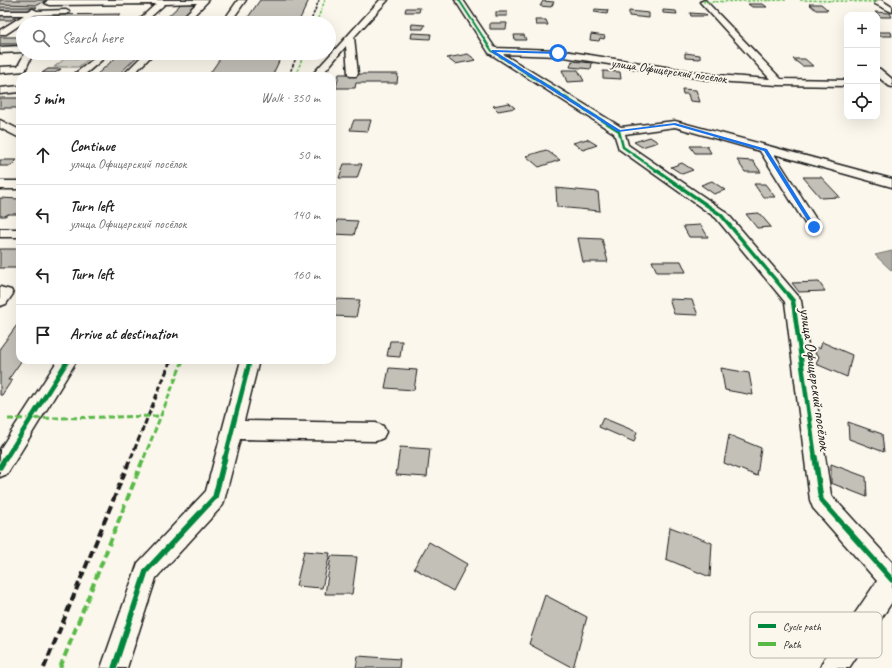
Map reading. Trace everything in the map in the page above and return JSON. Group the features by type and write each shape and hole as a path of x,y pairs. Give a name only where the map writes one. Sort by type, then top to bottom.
{"street":[{"path":"231,16 242,0"},
{"path":"336,53 384,0"},
{"path":"459,0 492,51 619,131 675,124 766,150 892,183"},
{"path":"0,5 48,2 204,1 188,16"},
{"path":"27,16 48,2"},
{"path":"147,16 164,2"},
{"path":"704,2 778,82"},
{"path":"892,2 878,2 892,10"},
{"path":"0,13 78,12"},
{"path":"138,12 152,12"},
{"path":"25,16 31,13"},
{"path":"7,22 16,21"},
{"path":"0,32 3,32 16,23"},
{"path":"350,37 352,74"},
{"path":"0,50 16,49"},
{"name":"улица Офицерский посёлок","path":"492,51 558,53 716,78 778,82 844,83"},
{"path":"17,72 22,69 25,60"},
{"path":"82,72 97,60"},
{"path":"131,72 143,60"},
{"path":"319,72 330,60"},
{"path":"0,70 22,69"},
{"path":"0,83 16,73"},
{"path":"880,74 892,84"},
{"path":"880,83 892,84"},
{"path":"0,91 16,89"},
{"path":"0,123 16,122"},
{"path":"0,123 16,133"},
{"name":"улица Офицерский посёлок","path":"619,131 623,147 721,215 793,301 821,500 892,580 871,612"},
{"path":"766,150 814,227"},
{"path":"0,184 16,185"},
{"path":"0,233 16,233"},
{"path":"0,293 5,294 0,300"},
{"path":"0,467 6,448 65,364"},
{"path":"114,668 146,571 215,497 249,364"},
{"path":"232,430 376,432"},
{"name":"улица Офицерский посёлок","path":"833,668 840,658"}],"shaded area":[{"path":"0,0 55,0 30,16 16,16 16,25 0,25"},
{"path":"63,60 88,60 78,67 54,67"},
{"path":"892,251 892,271 875,255"}],"building":[{"path":"0,0 46,0 38,5 0,4"},
{"path":"260,0 309,0 301,16 249,16"},
{"path":"543,1 554,2 551,7 540,6"},
{"path":"182,3 197,3 184,16 168,16"},
{"path":"748,4 763,4 767,7 752,7"},
{"path":"809,4 821,4 828,10 816,10"},
{"path":"0,7 37,7 29,12 0,12"},
{"path":"406,8 420,8 419,12 405,12"},
{"path":"595,9 608,10 607,14 594,12"},
{"path":"663,10 676,11 677,14 663,13"},
{"path":"629,11 649,13 649,18 629,16"},
{"path":"496,12 507,12 507,16 496,16"},
{"path":"880,12 890,13 892,17 881,17"},
{"path":"690,13 705,14 707,16 691,16"},
{"path":"121,14 119,16 40,16"},
{"path":"0,15 19,15 11,20 0,20"},
{"path":"535,20 546,20 548,25 536,25"},
{"path":"490,23 507,23 506,29 490,29"},
{"path":"412,24 425,25 423,29 411,29"},
{"path":"880,32 891,32 892,36 880,36"},
{"path":"412,33 431,34 430,39 411,38"},
{"path":"591,34 605,36 604,39 600,38 599,41 590,40"},
{"path":"514,35 524,35 526,40 515,40"},
{"path":"0,37 16,37 16,44 0,44"},
{"path":"685,53 700,55 700,59 685,58"},
{"path":"468,54 476,60 455,64 447,58"},
{"path":"793,59 805,59 813,66 802,66"},
{"path":"113,60 134,60 121,72 100,72"},
{"path":"219,60 280,60 274,72 211,72"},
{"path":"572,61 592,63 591,69 570,67"},
{"path":"48,69 61,69 56,72 44,72"},
{"path":"562,70 578,70 584,81 567,82"},
{"path":"603,71 620,72 621,79 603,78"},
{"path":"339,74 398,74 397,83 356,83 355,88 336,88"},
{"path":"682,89 696,90 700,102 690,101 688,94 683,94"},
{"path":"0,98 16,98 16,108 0,108"},
{"path":"509,103 515,108 498,111 493,106"},
{"path":"354,120 371,120 368,131 350,130"},
{"path":"650,137 658,142 642,147 634,142"},
{"path":"587,139 597,145 583,150 573,143"},
{"path":"690,146 707,146 711,153 695,153"},
{"path":"546,150 560,160 539,167 526,156"},
{"path":"0,160 16,160 11,166 0,166"},
{"path":"737,160 753,161 761,172 745,172"},
{"path":"682,163 693,170 682,174 671,167"},
{"path":"344,164 362,164 357,178 339,178"},
{"path":"803,177 821,177 840,197 821,198"},
{"path":"712,181 725,190 714,194 701,185"},
{"path":"754,184 765,184 775,197 763,197"},
{"path":"556,188 598,192 600,211 557,207"},
{"path":"0,198 16,199 16,214 0,216"},
{"path":"759,213 771,227 757,228 746,214"},
{"path":"337,220 358,221 354,235 336,234"},
{"path":"701,225 708,237 689,237 683,226"},
{"path":"578,238 602,239 608,262 583,262"},
{"path":"0,249 16,249 16,268 0,268"},
{"path":"652,261 681,261 686,272 657,272"},
{"path":"819,282 825,291 799,292 792,283"},
{"path":"336,299 360,300 356,317 336,316"},
{"path":"669,299 692,300 698,315 674,314"},
{"path":"16,326 16,364 19,364 8,380 12,380 2,395 0,395 0,348"},
{"path":"390,341 402,341 400,357 387,356"},
{"path":"822,342 852,355 847,377 816,364 819,356 815,354 817,347 820,349"},
{"path":"389,368 417,370 414,390 385,388"},
{"path":"721,368 749,373 753,395 725,390"},
{"path":"603,418 637,432 634,442 599,427"},
{"path":"848,422 882,434 884,452 849,439"},
{"path":"729,435 761,448 757,476 724,463"},
{"path":"400,447 430,449 427,477 396,475"},
{"path":"831,464 866,477 867,497 831,483"},
{"path":"670,527 712,543 710,577 666,559"},
{"path":"429,542 467,564 453,591 414,568"},
{"path":"304,551 330,553 322,588 296,586"},
{"path":"331,556 357,557 352,594 325,594"},
{"path":"545,595 587,617 573,668 529,644"},
{"path":"358,656 400,659 399,668 356,668"}],"railway":[{"path":"313,16 319,0"},
{"path":"290,72 295,60"},
{"path":"131,458 169,364"},
{"path":"44,668 131,457"}],"marked path":[{"path":"319,16 325,0"},
{"path":"704,0 704,2 786,0"},
{"path":"800,0 878,2"},
{"path":"297,72 301,60"},
{"path":"60,668 181,364"},
{"path":"8,419 161,416"}],"cycle path":[{"path":"459,0 492,51 619,131 623,147 721,215 793,301 821,500 892,580"},
{"path":"0,467 65,364"},
{"path":"114,668 146,571 215,497 249,364"}],"route":[{"path":"558,53 492,51 619,131 675,124 766,150 814,227"}]}
